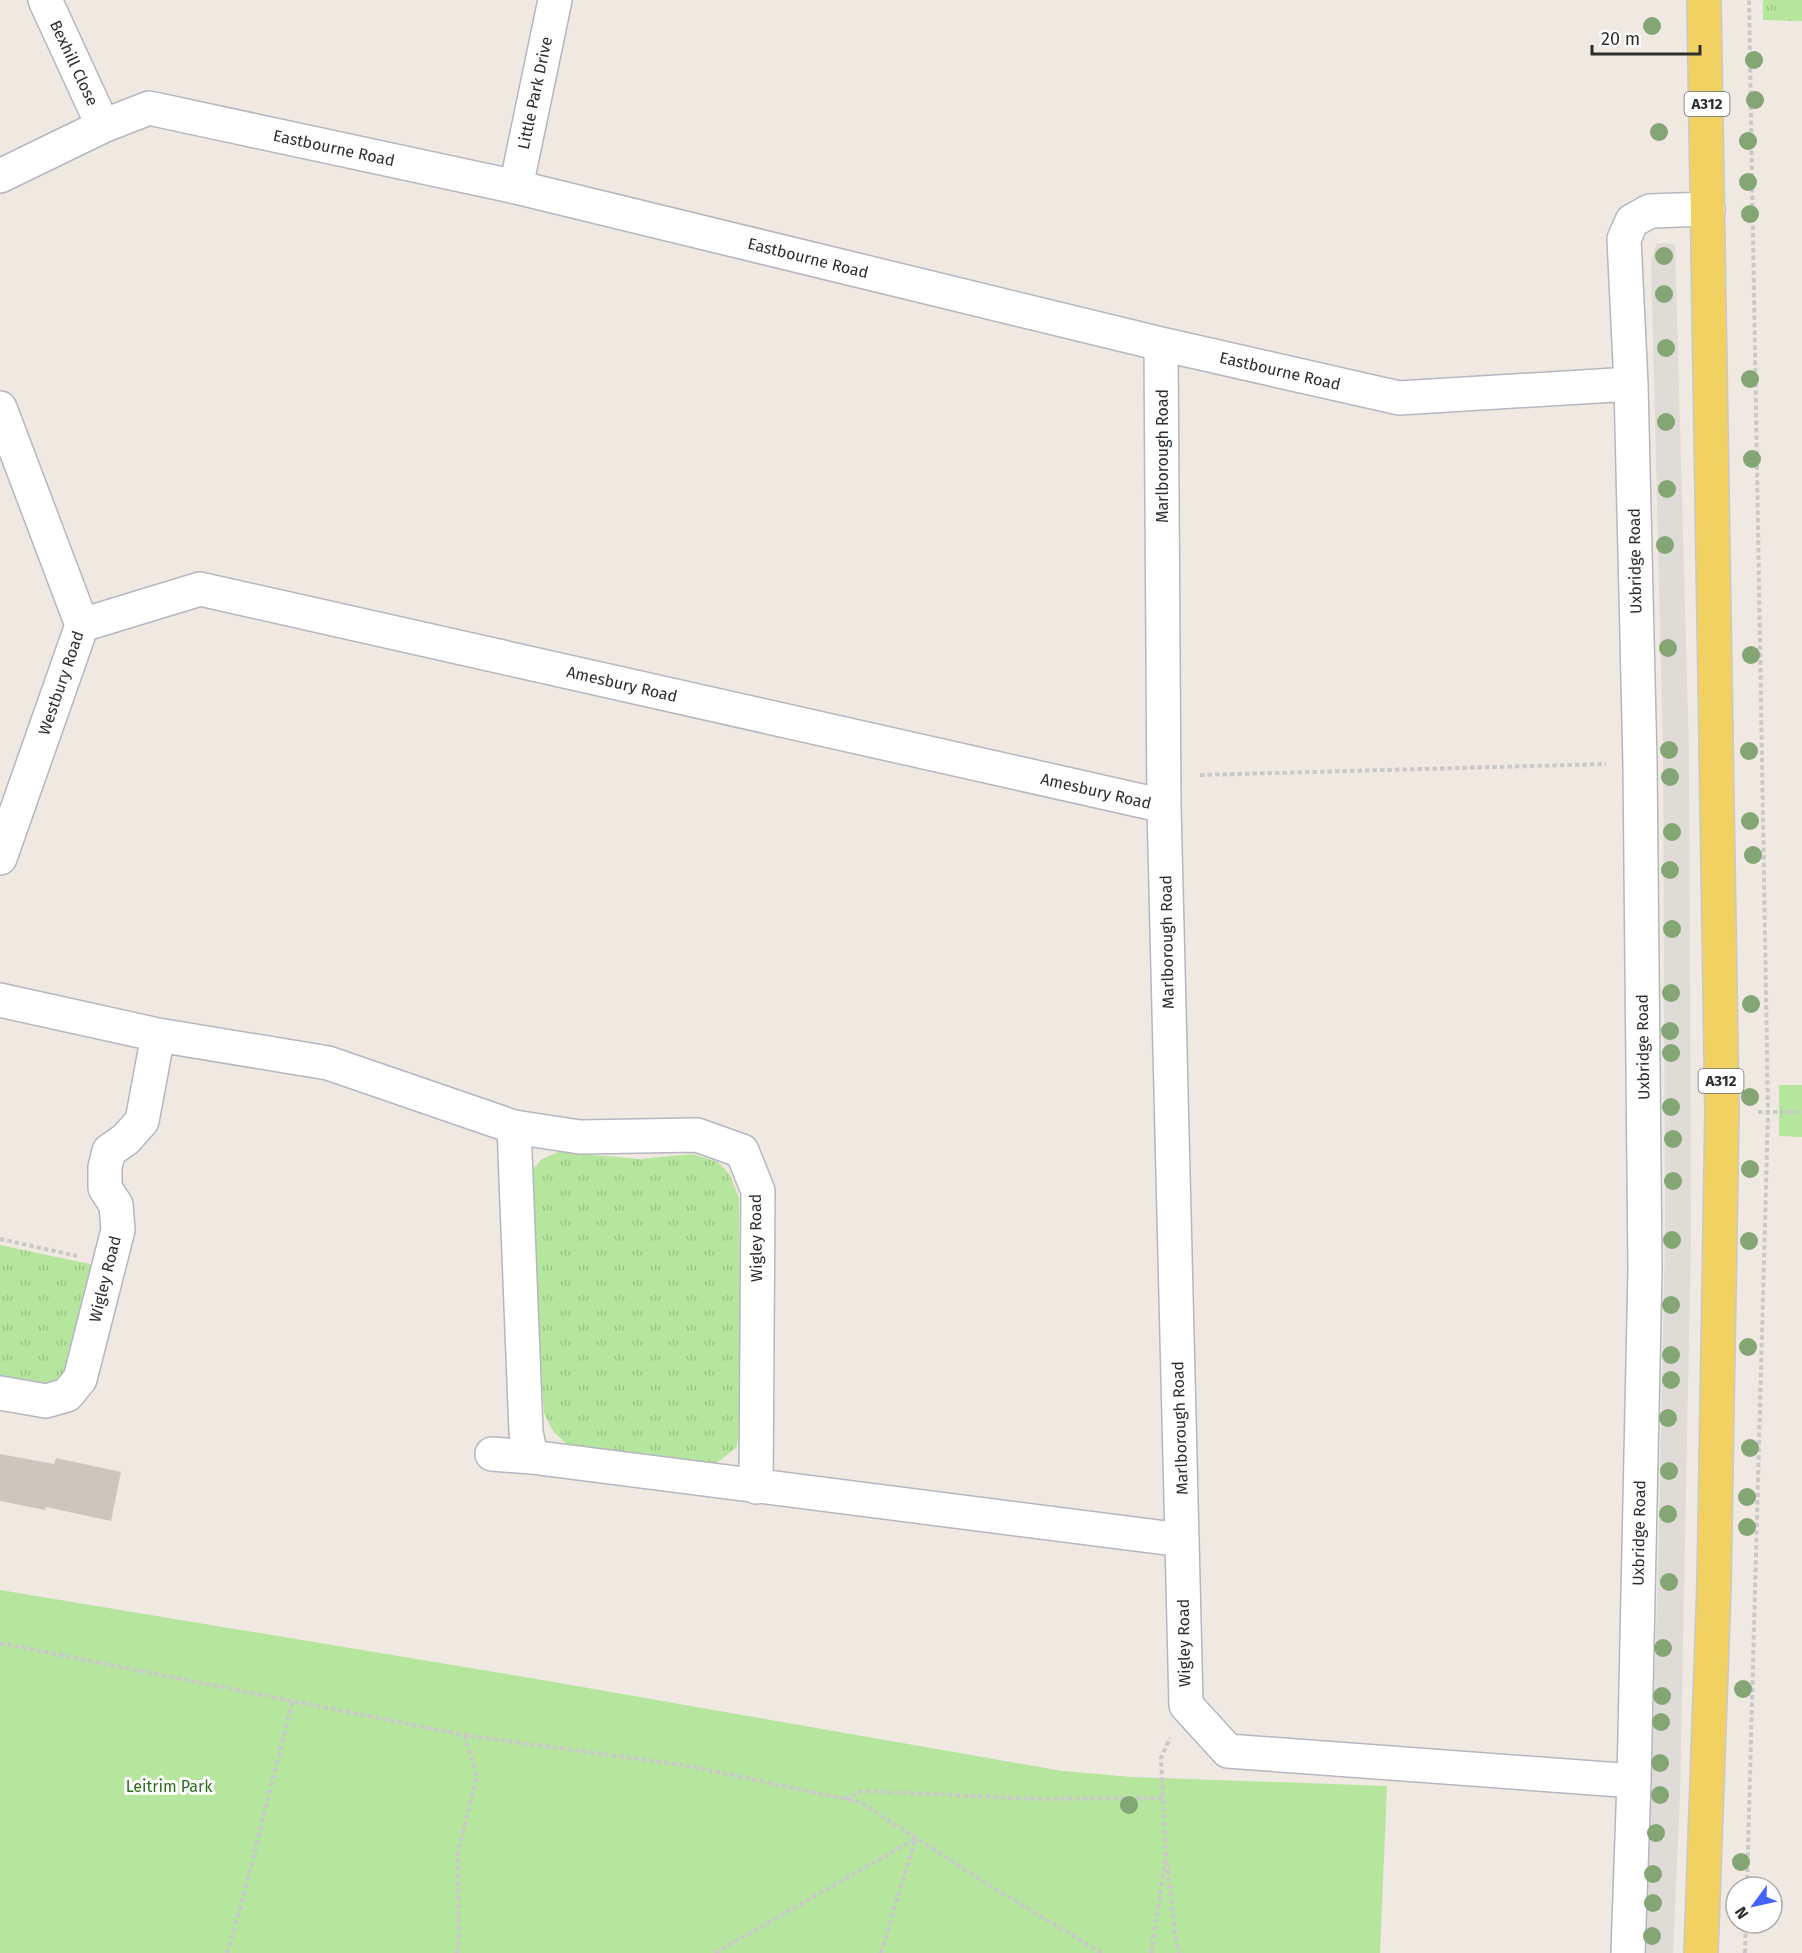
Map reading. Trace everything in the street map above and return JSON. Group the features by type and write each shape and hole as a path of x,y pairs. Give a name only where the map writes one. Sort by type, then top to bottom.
{"main road":[{"name":"A312","path":"1701,1953 1714,1585 1722,1112 1704,0"}],"street":[{"name":"Bexhill Close","path":"45,0 103,126"},
{"name":"Little Park Drive","path":"516,187 555,0"},
{"name":"Eastbourne Road","path":"0,176 103,126 149,108 516,187 1161,344 1399,398 1630,384"},
{"name":"Uxbridge Road","path":"1628,1953 1645,1269 1640,763 1624,239 1632,221 1650,211 1708,209"},
{"name":"Marlborough Road","path":"1161,344 1164,791 1182,1540"},
{"name":"Westbury Road","path":"0,408 82,625 0,858"},
{"name":"Amesbury Road","path":"82,625 200,589 1164,791"},
{"name":"Wigley Road","path":"0,1000 158,1035 328,1063 514,1127 580,1137 697,1135 742,1151 758,1191 756,1487"},
{"name":"Wigley Road","path":"0,1393 46,1401 67,1395 80,1379 118,1230 116,1205 105,1188 105,1167 109,1151 126,1139 142,1121 158,1035"},
{"path":"514,1127 526,1420 531,1457"},
{"path":"492,1454 531,1457 1182,1540"},
{"name":"Wigley Road","path":"1182,1540 1186,1705 1228,1751 1634,1781"}],"path":[{"path":"1747,1875 1768,1112 1749,0"},
{"path":"1164,791 1640,763"},
{"path":"1722,1112 1802,1112"},
{"path":"0,1239 110,1263"},
{"path":"0,1643 464,1735 689,1766 860,1802 915,1839 1102,1953"},
{"path":"227,1953 293,1700"},
{"path":"1179,1953 1166,1855 1161,1758 1186,1705"},
{"path":"457,1953 459,1937 458,1852 477,1776 464,1735"},
{"path":"845,1799 862,1791 1038,1799 1163,1798"},
{"path":"715,1953 915,1839"},
{"path":"881,1953 915,1839"},
{"path":"1151,1953 1166,1855"},
{"path":"1745,1953 1746,1935"}],"green space":[{"path":"1763,0 1802,0 1802,21 1763,20"},
{"path":"1779,1085 1802,1085 1802,1137 1779,1136"},
{"path":"558,1152 640,1159 692,1154 718,1162 730,1175 739,1198 741,1428 736,1448 711,1467 572,1449 553,1431 544,1413 528,1175 542,1159"},
{"path":"0,1245 94,1265 70,1375 55,1387 0,1381"},
{"name":"Leitrim Park","path":"0,1590 525,1677 1063,1771 1132,1777 1387,1786 1380,1953 0,1953"}],"shaded area":[{"path":"1657,243 1675,244 1689,751 1691,1236 1680,1797 1673,1953 1643,1953 1651,1795 1665,1237 1663,752 1651,260"}],"building":[{"path":"0,1454 54,1464 56,1458 121,1472 111,1521 46,1507 45,1510 0,1501"}]}
